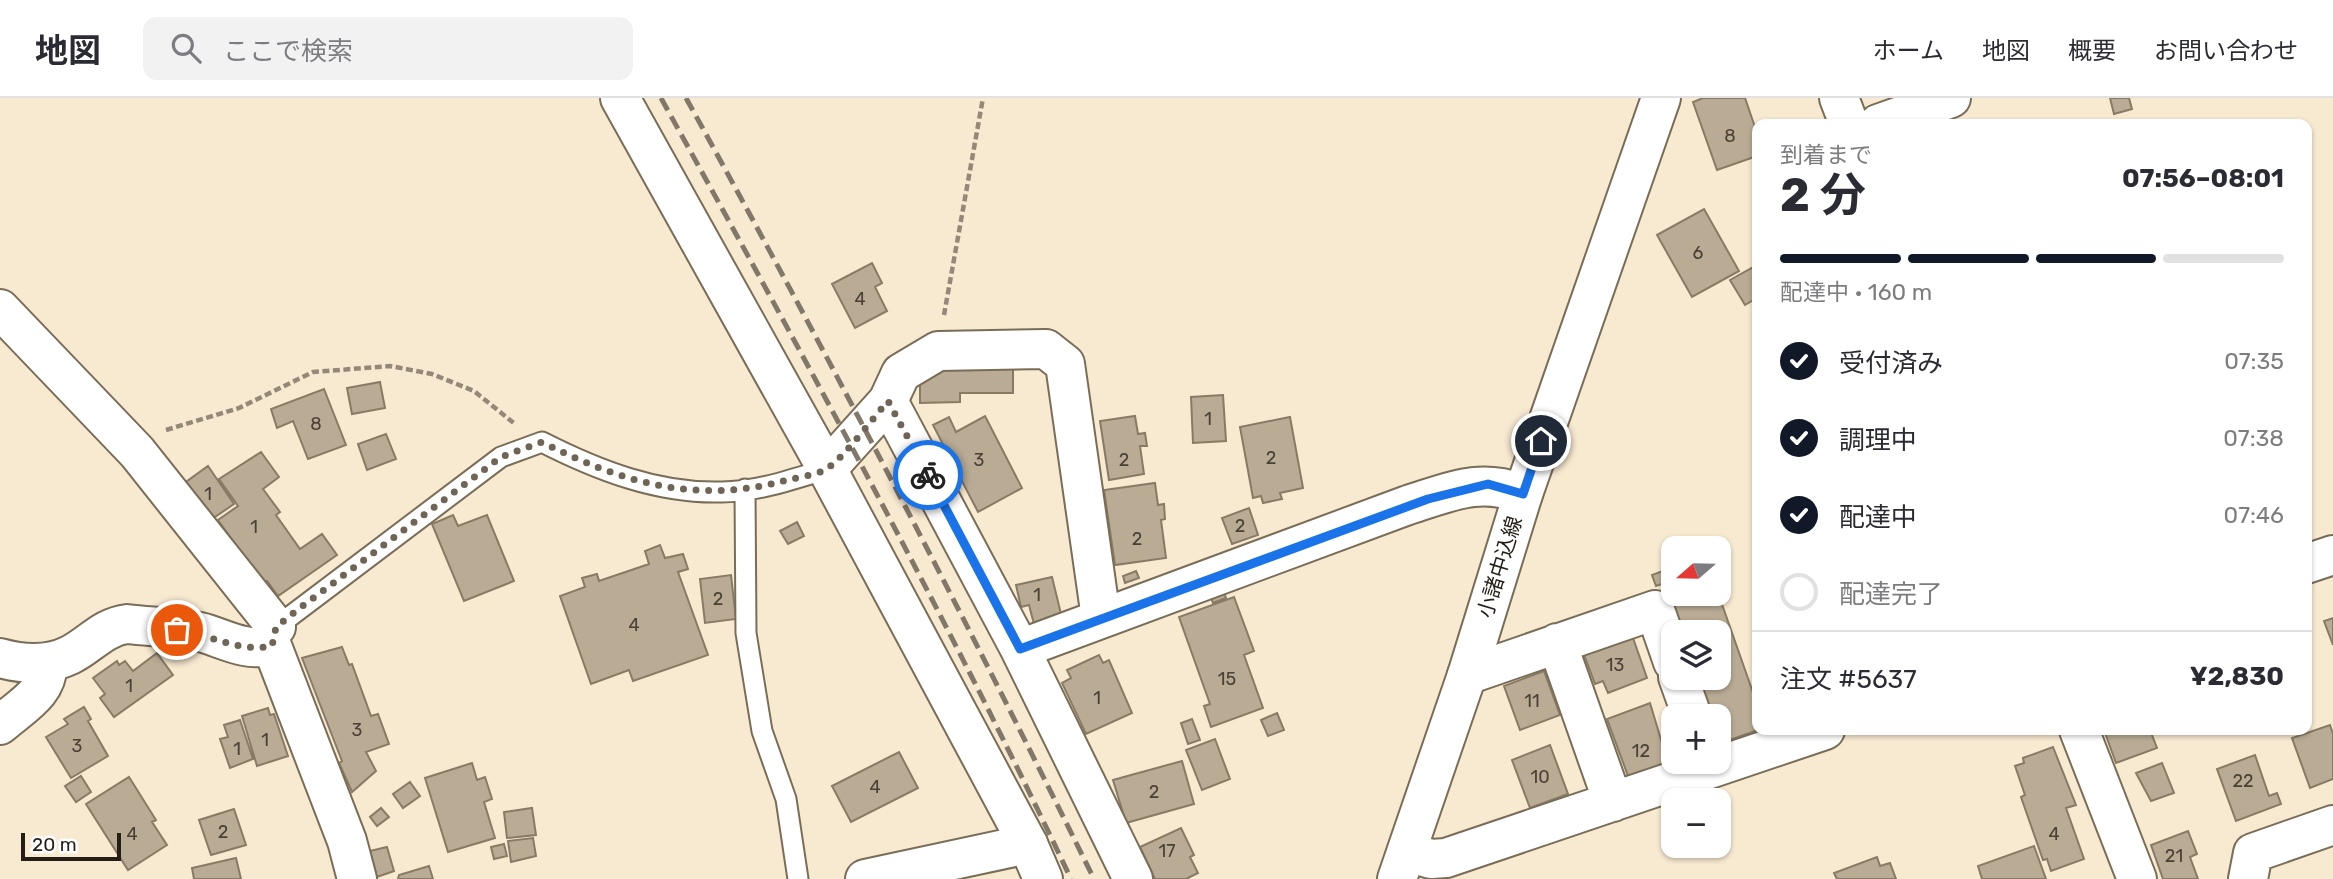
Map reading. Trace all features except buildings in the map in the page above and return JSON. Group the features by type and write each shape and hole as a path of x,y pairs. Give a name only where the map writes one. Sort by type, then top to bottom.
{"street":[{"path":"620,98 827,469 1028,844 1042,879"},
{"name":"小諸中込線","path":"1402,866 1523,494 1661,98"},
{"path":"1839,98 1847,119"},
{"path":"1892,119 1951,98"},
{"path":"0,309 137,452 274,637 357,879"},
{"path":"827,469 888,401 901,373 938,351 1046,349 1065,364 1101,618"},
{"path":"888,401 1020,649 1133,879"},
{"path":"1020,649 1408,505 1468,487 1503,486 1523,494"},
{"path":"2312,562 2333,555"},
{"path":"1466,675 1655,610 1661,627"},
{"path":"0,657 26,663 47,663 69,656 116,625 127,624 202,633 235,646 255,649 274,637"},
{"path":"1557,643 1613,802"},
{"path":"0,724 43,688 48,676 47,663"},
{"path":"1731,759 1809,735"},
{"path":"2080,735 2137,879"},
{"path":"1402,866 1446,858 1613,802 1686,774"},
{"path":"2248,879 2253,853 2333,825"},
{"path":"865,879 1028,844"}],"lane":[{"path":"274,637 501,457 542,442 586,465 637,481 688,490 723,492 745,489 827,469"},
{"path":"745,489 746,633 762,731 786,799 798,879"}],"path":[{"path":"938,351 983,98"},
{"path":"137,452 162,431 239,408 313,372 390,366 432,374 474,391 542,442"}],"railway":[{"path":"661,98 923,583 1071,879"},
{"path":"686,98 894,486 1094,879"}],"way so far":[{"path":"177,630 202,633 235,646 255,649 272,646 276,627 296,611 501,457 542,442 586,465 637,481 676,489 723,492 768,485 827,469 888,401 928,475"}],"route":[{"path":"928,475 1020,649 1408,505 1468,487 1488,484 1503,486 1523,494 1541,441"}]}
